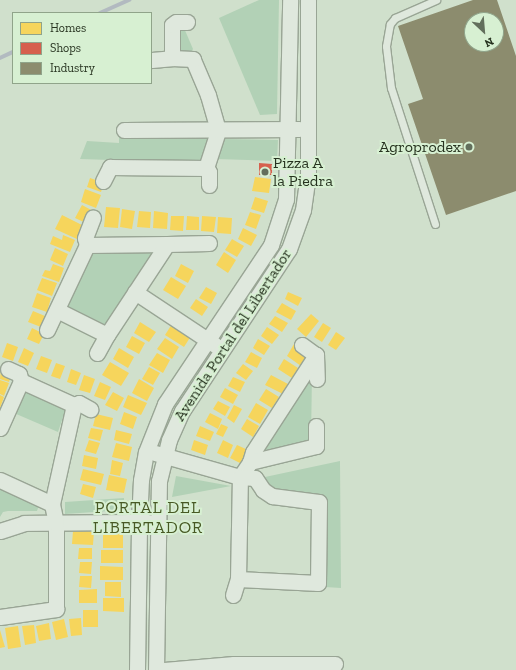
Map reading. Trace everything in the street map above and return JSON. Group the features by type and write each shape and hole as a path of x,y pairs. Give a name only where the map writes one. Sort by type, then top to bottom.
{"street":[{"name":"Avenida Portal del Libertador","path":"137,670 139,522 141,480 146,452 165,404 271,245 278,230 288,189 290,0"},
{"name":"Avenida Portal del Libertador","path":"156,670 159,481 164,455 182,410 272,277 289,249 298,228 308,176 308,0"},
{"path":"172,58 172,26 176,22 188,22"},
{"path":"152,60 172,58 193,59 208,95 218,130 206,168 209,172 209,185"},
{"path":"124,130 308,129"},
{"path":"103,181 110,167 206,168"},
{"path":"47,330 87,245 85,238 94,217"},
{"path":"87,245 209,243"},
{"path":"97,353 107,335 167,244"},
{"path":"135,292 223,350"},
{"path":"57,310 107,335"},
{"path":"302,345 316,355"},
{"path":"316,355 317,379"},
{"path":"234,595 238,579 240,477 250,462 253,452 316,355"},
{"path":"0,428 21,381 19,374 8,369"},
{"path":"21,381 74,404 79,403 90,409"},
{"path":"0,617 62,609 56,523 52,504 74,404"},
{"path":"250,462 316,446 316,426"},
{"path":"146,452 164,455 240,477 255,478 264,490 272,496 319,502 318,583 238,579"},
{"path":"0,480 52,504"},
{"path":"0,531 24,523 158,522"},
{"path":"164,670 234,664 335,664"}],"lane":[{"path":"435,224 391,88 386,46 390,24 396,18 436,0"}],"green space":[{"path":"259,0 279,0 277,114 260,115 219,18"},
{"path":"179,28 184,28 193,49 191,53 178,53"},
{"path":"119,133 208,136 200,163 80,159 87,141 119,143"},
{"path":"224,139 278,140 277,161 215,159 218,145"},
{"path":"91,250 154,250 106,328 63,307"},
{"path":"312,374 311,441 259,457"},
{"path":"24,389 66,408 58,432 14,413"},
{"path":"340,461 341,588 325,587 325,497 277,490 269,486 265,477"},
{"path":"176,476 231,486 172,497"},
{"path":"0,486 39,505 37,511 8,511 3,512 0,517"},
{"path":"124,498 124,510 65,514 65,502"}],"building: Homes":[{"path":"255,177 271,179 269,193 252,191"},
{"path":"90,178 104,183 101,192 87,187"},
{"path":"85,189 101,195 96,208 81,202"},
{"path":"255,197 268,201 264,213 251,209"},
{"path":"82,205 95,212 88,224 75,218"},
{"path":"106,207 120,208 118,228 104,227"},
{"path":"122,209 135,211 132,229 120,227"},
{"path":"139,211 151,212 150,228 137,227"},
{"path":"154,211 168,213 167,229 153,228"},
{"path":"250,212 261,215 256,229 245,225"},
{"path":"62,215 84,226 77,239 55,229"},
{"path":"171,216 184,216 183,231 170,230"},
{"path":"187,216 199,217 199,230 186,230"},
{"path":"202,216 216,217 214,232 201,231"},
{"path":"218,217 232,218 231,234 217,233"},
{"path":"243,228 257,235 251,246 238,239"},
{"path":"63,235 75,240 70,252 50,244 53,236 62,240"},
{"path":"232,239 244,246 237,257 225,250"},
{"path":"55,248 68,254 63,266 50,260"},
{"path":"224,252 236,260 228,273 216,265"},
{"path":"53,264 64,268 59,282 42,276 45,270 50,271"},
{"path":"181,264 194,271 188,283 175,276"},
{"path":"171,277 186,286 178,299 163,290"},
{"path":"42,278 57,283 52,296 37,290"},
{"path":"206,287 217,293 211,304 199,298"},
{"path":"288,292 302,298 298,306 285,299"},
{"path":"37,293 51,298 47,312 32,307"},
{"path":"196,299 208,307 202,316 190,308"},
{"path":"282,303 296,311 291,320 276,312"},
{"path":"33,311 45,316 41,327 28,322"},
{"path":"311,314 319,321 306,337 297,329"},
{"path":"275,316 288,323 282,332 269,324"},
{"path":"140,322 156,332 149,342 134,333"},
{"path":"323,323 331,328 322,342 314,337"},
{"path":"172,324 191,336 184,347 165,335"},
{"path":"267,327 279,335 272,344 261,336"},
{"path":"32,328 44,334 39,344 27,339"},
{"path":"336,332 345,338 336,350 328,345"},
{"path":"132,336 145,343 139,354 126,347"},
{"path":"165,338 179,347 172,359 157,349"},
{"path":"258,339 270,346 264,355 253,348"},
{"path":"7,343 18,347 13,361 2,357"},
{"path":"294,344 309,354 301,366 287,356"},
{"path":"24,348 34,353 28,366 18,362"},
{"path":"119,348 134,357 128,368 113,359"},
{"path":"251,352 262,358 257,368 245,362"},
{"path":"157,353 170,360 163,373 149,365"},
{"path":"41,356 52,360 47,373 36,369"},
{"path":"284,359 298,368 292,378 278,369"},
{"path":"110,362 129,373 121,386 102,375"},
{"path":"56,363 65,366 60,379 51,376"},
{"path":"243,364 253,371 246,380 236,373"},
{"path":"149,367 160,373 153,385 142,379"},
{"path":"1,368 12,373 9,382 0,379"},
{"path":"71,369 81,373 76,385 67,382"},
{"path":"84,375 95,379 90,393 79,390"},
{"path":"271,375 288,384 283,394 265,385"},
{"path":"233,377 245,382 240,392 228,386"},
{"path":"139,379 154,388 147,401 132,393"},
{"path":"0,380 9,383 4,396 0,394"},
{"path":"100,382 111,387 105,400 94,396"},
{"path":"225,388 238,395 233,404 220,397"},
{"path":"266,389 279,397 272,408 259,400"},
{"path":"113,392 124,398 117,411 105,405"},
{"path":"0,395 4,397 0,408"},
{"path":"128,395 147,403 141,415 123,407"},
{"path":"218,401 230,407 225,416 213,409"},
{"path":"256,403 268,410 260,424 248,417"},
{"path":"234,405 242,409 234,423 227,418"},
{"path":"124,412 137,417 133,429 120,424"},
{"path":"210,413 222,419 218,429 205,422"},
{"path":"96,414 113,418 110,430 93,426"},
{"path":"247,419 259,426 253,437 241,429"},
{"path":"221,424 228,427 223,437 216,434"},
{"path":"200,426 214,432 210,441 196,436"},
{"path":"91,428 103,430 100,441 88,438"},
{"path":"116,430 132,434 129,444 114,440"},
{"path":"89,440 100,443 96,454 85,451"},
{"path":"194,440 208,445 205,455 191,450"},
{"path":"223,440 233,445 228,458 217,453"},
{"path":"116,443 132,447 129,461 112,457"},
{"path":"237,445 248,450 242,464 230,458"},
{"path":"84,455 98,458 96,469 82,466"},
{"path":"112,460 123,463 120,476 110,474"},
{"path":"83,469 104,474 101,485 80,480"},
{"path":"109,475 127,479 124,493 106,490"},
{"path":"83,484 96,487 93,498 80,494"},
{"path":"73,531 94,531 93,545 72,544"},
{"path":"103,531 123,531 123,548 103,548"},
{"path":"79,548 92,548 92,559 78,559"},
{"path":"101,550 123,550 123,563 101,563"},
{"path":"80,562 92,562 91,574 79,573"},
{"path":"100,566 123,567 123,580 100,580"},
{"path":"80,576 92,576 91,588 79,587"},
{"path":"105,582 121,582 121,597 105,596"},
{"path":"97,589 97,603 79,603 79,590"},
{"path":"103,598 124,598 124,612 103,611"},
{"path":"83,610 98,610 98,627 83,627"},
{"path":"81,618 82,635 71,636 69,619"},
{"path":"64,619 68,637 56,640 52,622"},
{"path":"49,623 51,639 39,641 36,626"},
{"path":"34,625 36,643 25,645 22,626"},
{"path":"18,626 21,647 8,649 5,628"},
{"path":"0,630 5,647 0,648"}],"building: Shops":[{"path":"259,163 272,164 272,175 259,175"}],"building: Industry":[{"name":"Agroprodex","path":"473,0 497,0 501,12 464,12 464,52 504,52 504,21 516,56 516,191 446,215 408,104 423,99 398,26"}],"waterway":[{"path":"102,12 129,0"},
{"path":"0,58 12,52"}],"place":[{"name":"Agroprodex","path":"469,147"},
{"name":"Pizza A la Piedra","path":"265,172"}],"district":[{"name":"PORTAL DEL LIBERTADOR","path":"148,518"}]}
